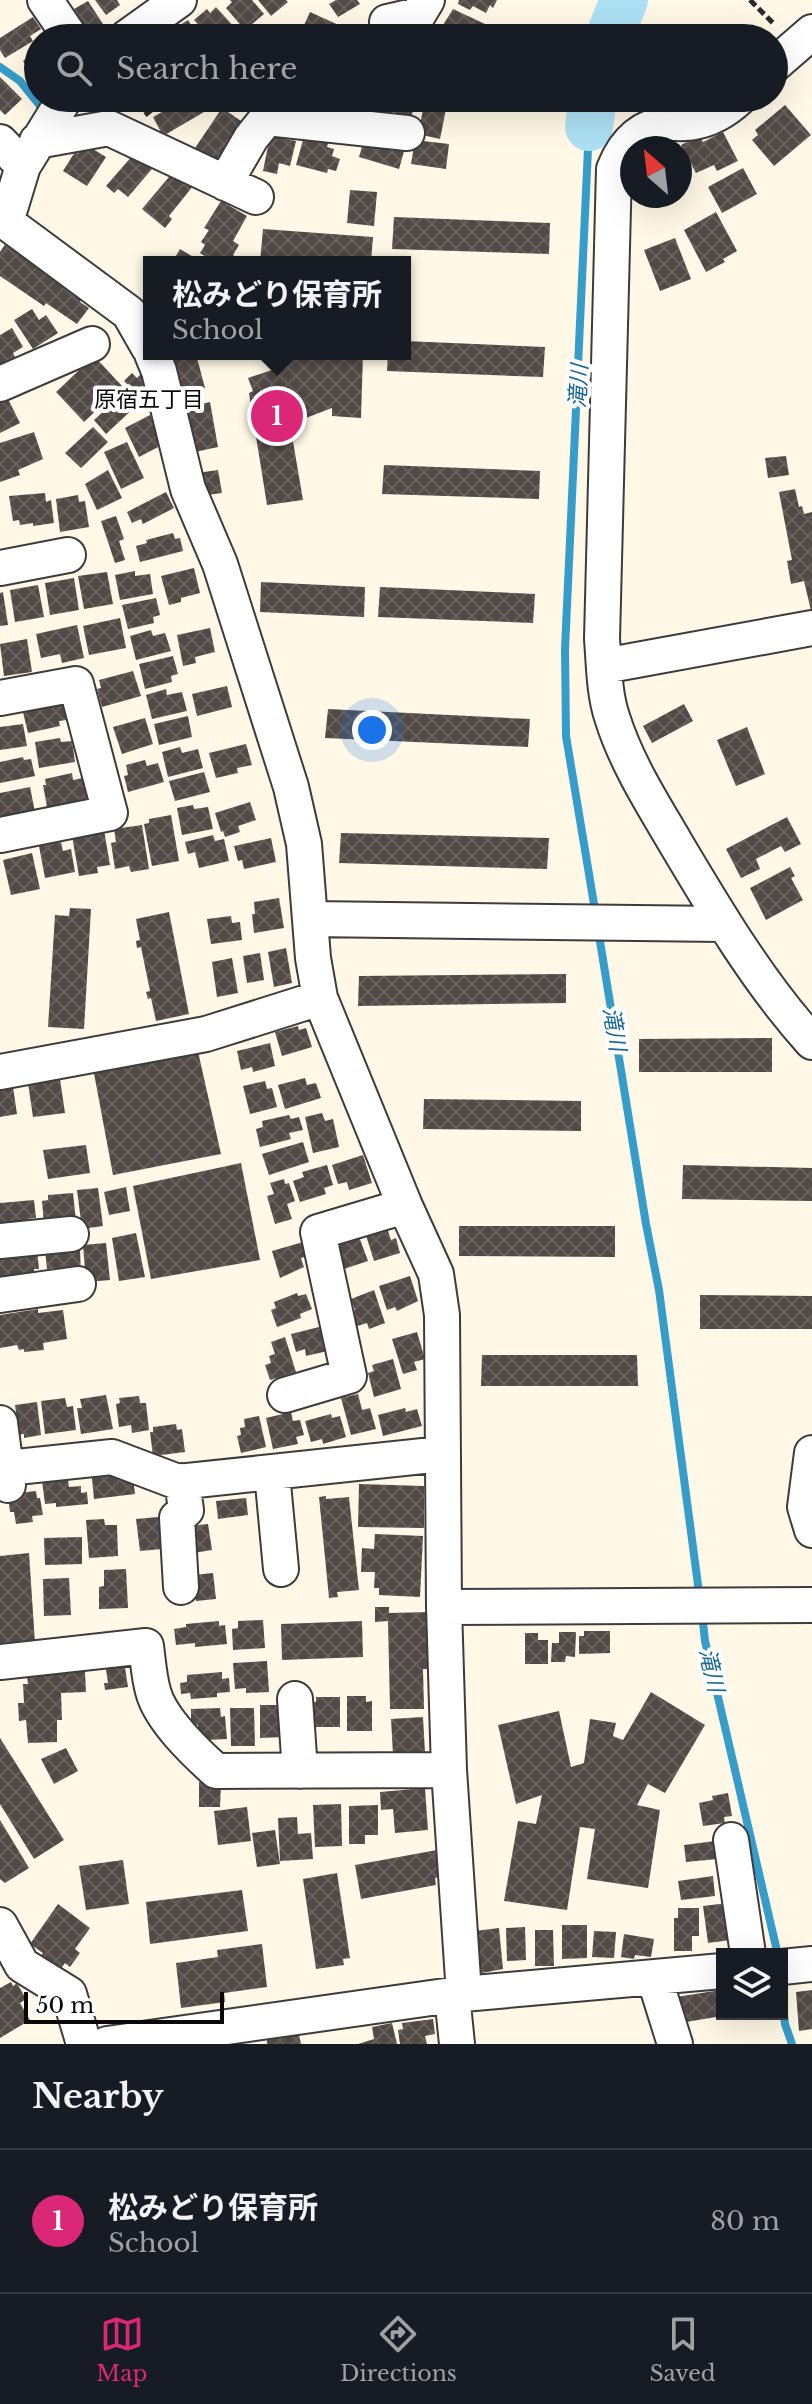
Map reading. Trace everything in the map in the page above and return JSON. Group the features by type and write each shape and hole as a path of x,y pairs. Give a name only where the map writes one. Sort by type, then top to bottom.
{"street":[{"path":"45,0 61,24"},
{"path":"146,24 179,0"},
{"path":"387,22 418,15 427,0"},
{"path":"788,53 812,32"},
{"path":"56,112 30,153 3,226 129,313 143,338"},
{"path":"720,112 693,123 665,123 640,131 621,151 614,169 602,623 604,666 611,715 635,774 723,924 796,1025 812,1042"},
{"path":"0,142 30,153 109,128 240,190 251,138 267,118 407,133"},
{"path":"0,384 92,344"},
{"path":"154,360 188,489 220,564 291,787 304,844 320,998 436,1274 440,1301 444,1607 458,1994 457,2044"},
{"path":"0,568 68,555"},
{"path":"604,666 812,628"},
{"path":"0,698 76,684 110,813 0,835"},
{"path":"310,919 723,924"},
{"path":"0,1072 206,1034 320,998"},
{"path":"285,1395 349,1376 318,1232 405,1206"},
{"path":"0,1241 71,1234"},
{"path":"0,1295 78,1284"},
{"path":"0,1423 7,1476 112,1457 182,1481 442,1454"},
{"path":"812,1453 805,1507 812,1530"},
{"path":"272,1473 281,1569"},
{"path":"181,1587 177,1518 186,1510 182,1481"},
{"path":"444,1607 812,1605"},
{"path":"0,1662 146,1646 153,1694 177,1730 216,1771 449,1770"},
{"path":"295,1699 300,1771"},
{"path":"731,1840 747,1948"},
{"path":"0,1925 22,1965 69,1994 84,2044"},
{"path":"788,1966 812,1964"},
{"path":"107,2044 458,1994 716,1972"},
{"path":"654,1977 675,2044"}],"building":[{"path":"95,0 117,0 120,5 106,15"},
{"path":"230,0 252,0 264,14 252,24 240,24 226,8 232,2"},
{"path":"258,0 286,0 288,2 271,16"},
{"path":"336,0 357,0 360,4 338,17 329,4"},
{"path":"459,0 497,0 486,13 473,6 470,10 458,4"},
{"path":"88,1 103,24 74,24 70,18 77,13 74,9"},
{"path":"216,7 231,24 198,24 194,20 207,9 210,13"},
{"path":"453,9 485,24 444,24"},
{"path":"310,12 336,24 305,24"},
{"path":"33,17 38,24 24,24 24,46 5,58 0,50 0,38"},
{"path":"0,77 22,99 5,115 0,110"},
{"path":"788,108 811,135 774,166 752,140 758,135 755,130 777,112 788,112"},
{"path":"162,112 204,112 163,136 153,117"},
{"path":"219,112 228,112 247,125 220,164 195,148"},
{"path":"394,112 413,112 409,120"},
{"path":"423,112 445,112 440,139 418,134"},
{"path":"723,132 738,161 717,171 714,165 696,173 692,166 692,140 700,136 703,142"},
{"path":"309,135 329,140 327,147 334,149 332,156 340,159 336,171 328,169 327,173 296,165 303,140 307,141"},
{"path":"270,136 296,141 290,166 279,163 277,174 263,171"},
{"path":"365,136 405,148 399,169 359,157"},
{"path":"415,140 449,144 446,169 411,164"},
{"path":"88,146 106,157 87,186 63,171 75,152 78,154 82,147"},
{"path":"139,148 157,163 128,197 118,189 114,193 106,186"},
{"path":"743,168 757,194 722,213 708,187"},
{"path":"174,171 193,186 169,216 172,219 165,228 142,209"},
{"path":"350,190 377,192 374,226 347,223"},
{"path":"221,201 247,216 233,241 239,245 234,256 205,256 200,253 205,245 201,242 209,230 204,228"},
{"path":"716,212 737,251 706,272 684,230"},
{"path":"394,217 550,223 549,254 392,249"},
{"path":"263,229 373,237 371,256 261,256"},
{"path":"675,238 691,279 660,291 644,250"},
{"path":"6,243 82,298 80,302 89,308 77,324 0,276 0,252"},
{"path":"180,249 192,256 176,256"},
{"path":"32,309 39,320 46,315 58,333 33,349 14,320"},
{"path":"12,328 23,347 13,353 15,357 0,366 0,335"},
{"path":"411,341 545,347 543,377 387,371 388,360 411,360"},
{"path":"94,356 122,386 84,422 56,392"},
{"path":"170,360 198,360 205,388 179,395"},
{"path":"272,360 363,360 361,418 332,416 332,408 290,424 303,500 267,505 249,393 253,391 248,378 275,369"},
{"path":"132,373 137,378 141,374 148,381 136,393 124,381"},
{"path":"129,388 138,397 132,402 136,406 106,434 94,420"},
{"path":"6,395 20,423 0,433 0,397"},
{"path":"210,402 218,447 190,453 183,408"},
{"path":"150,415 162,445 139,457 125,428"},
{"path":"93,427 108,442 81,468 65,453"},
{"path":"34,432 43,459 18,470 20,475 0,482 0,443"},
{"path":"127,442 144,478 121,489 104,452"},
{"path":"786,456 789,475 768,478 765,458"},
{"path":"384,465 540,471 539,499 382,494"},
{"path":"108,470 122,498 97,510 85,484"},
{"path":"218,470 222,493 200,496 197,473"},
{"path":"795,489 804,514 812,512 812,615 804,581 791,584 787,561 792,560 779,492"},
{"path":"166,492 174,508 143,524 141,519 132,523 127,512"},
{"path":"45,493 46,502 51,500 54,523 33,526 33,523 20,525 19,520 13,521 9,496"},
{"path":"78,495 79,502 85,501 89,527 60,532 56,499"},
{"path":"116,516 124,539 119,541 125,560 115,563 101,521"},
{"path":"173,533 175,539 180,538 183,551 140,562 136,546"},
{"path":"194,568 200,593 169,605 161,576"},
{"path":"135,571 135,576 150,574 153,594 120,600 115,575"},
{"path":"107,572 113,604 84,609 78,576"},
{"path":"74,578 79,610 50,615 45,583"},
{"path":"261,582 365,587 364,617 260,612"},
{"path":"38,585 44,617 15,622 10,590"},
{"path":"380,587 535,594 533,623 378,617"},
{"path":"3,592 8,625 0,626 0,593"},
{"path":"156,598 160,615 153,617 154,623 128,629 122,605"},
{"path":"120,618 126,648 89,655 83,626"},
{"path":"77,625 84,658 62,663 60,654 41,658 36,634"},
{"path":"210,628 215,652 195,657 196,663 183,666 177,635"},
{"path":"151,630 153,636 165,633 171,651 136,660 130,636"},
{"path":"27,639 32,672 4,676 0,644"},
{"path":"173,656 178,674 171,676 172,682 145,689 139,664"},
{"path":"133,671 141,696 102,707 97,689 101,688 99,680"},
{"path":"227,686 232,707 197,716 192,694"},
{"path":"166,689 167,695 182,692 187,711 152,719 146,695"},
{"path":"63,702 67,720 59,721 60,726 28,733 22,708"},
{"path":"684,704 693,721 652,743 643,726"},
{"path":"328,709 530,719 528,747 325,738"},
{"path":"188,716 192,737 159,745 154,724"},
{"path":"145,718 153,744 122,754 113,727"},
{"path":"23,724 27,746 0,750 0,727"},
{"path":"747,727 765,774 736,786 717,740"},
{"path":"60,738 61,742 72,741 75,762 39,768 35,742"},
{"path":"246,744 252,765 237,768 238,773 216,778 209,753"},
{"path":"180,747 182,753 198,749 203,768 168,777 162,752"},
{"path":"23,757 24,760 31,759 35,776 0,783 0,762"},
{"path":"145,760 147,766 158,763 164,782 128,792 124,776 128,775 126,765"},
{"path":"204,772 210,792 175,801 169,781"},
{"path":"72,773 73,780 83,778 87,799 47,807 43,785 46,785 45,779"},
{"path":"30,787 35,812 0,820 0,793"},
{"path":"250,802 256,820 238,826 240,832 225,837 215,813"},
{"path":"193,805 194,809 208,807 213,829 182,835 177,808"},
{"path":"171,815 179,861 152,866 144,824 149,823 149,819"},
{"path":"787,817 801,844 785,852 781,846 756,859 760,869 741,878 726,849"},
{"path":"142,825 149,869 131,872 129,866 115,869 111,843 116,842 114,829"},
{"path":"104,830 110,865 97,867 98,873 79,876 72,836"},
{"path":"341,833 549,838 547,869 339,863"},
{"path":"213,835 215,841 224,839 229,861 199,868 195,852 188,854 185,842"},
{"path":"271,838 276,862 244,869 234,846"},
{"path":"61,842 63,851 71,849 75,872 45,878 39,846"},
{"path":"32,853 40,889 11,895 3,860"},
{"path":"790,867 795,876 791,878 803,900 766,920 750,888"},
{"path":"279,898 284,928 254,933 254,902"},
{"path":"70,908 91,909 84,1029 48,1027 55,915 69,916"},
{"path":"169,912 189,1014 156,1021 151,998 148,999 146,992 150,991 141,947 137,948 136,941 140,940 136,919"},
{"path":"231,916 232,923 240,922 242,940 211,944 207,919"},
{"path":"286,948 292,983 274,987 268,952"},
{"path":"260,953 264,980 247,983 243,956"},
{"path":"232,958 238,993 217,997 212,962"},
{"path":"566,974 566,1003 358,1006 359,976"},
{"path":"298,1026 299,1030 306,1028 312,1047 282,1056 275,1032"},
{"path":"772,1038 772,1072 639,1072 639,1039"},
{"path":"270,1043 275,1066 253,1072 252,1067 241,1070 237,1051"},
{"path":"197,1047 221,1154 113,1175 93,1068"},
{"path":"305,1078 307,1085 316,1083 321,1098 285,1109 278,1085"},
{"path":"60,1079 65,1113 33,1117 28,1083"},
{"path":"265,1081 267,1089 272,1088 277,1107 250,1114 243,1086"},
{"path":"13,1087 17,1114 0,1117 0,1089"},
{"path":"424,1099 581,1101 581,1131 423,1129"},
{"path":"322,1113 325,1121 333,1119 339,1147 313,1153 305,1117"},
{"path":"289,1115 291,1119 299,1117 303,1130 289,1133 291,1139 260,1147 256,1129 263,1127 262,1121"},
{"path":"303,1142 309,1162 269,1175 262,1154"},
{"path":"86,1145 90,1173 48,1179 43,1150"},
{"path":"363,1155 372,1183 349,1190 347,1182 338,1184 332,1165"},
{"path":"241,1163 260,1260 151,1279 133,1186"},
{"path":"327,1165 333,1185 324,1188 326,1194 300,1202 293,1181 304,1177 302,1172"},
{"path":"683,1165 812,1168 812,1201 682,1199"},
{"path":"284,1179 285,1184 289,1183 295,1201 287,1204 292,1219 275,1224 267,1196 274,1194 270,1183"},
{"path":"126,1187 130,1211 109,1215 104,1192"},
{"path":"98,1188 103,1226 82,1229 77,1190"},
{"path":"73,1193 76,1221 44,1224 42,1201 48,1200 48,1195"},
{"path":"34,1200 36,1218 27,1219 28,1225 0,1227 0,1203"},
{"path":"386,1225 391,1240 396,1238 400,1253 374,1261 365,1232"},
{"path":"459,1226 615,1226 615,1257 459,1256"},
{"path":"136,1233 145,1277 119,1281 112,1238"},
{"path":"358,1234 368,1261 341,1270 335,1253 341,1251 337,1241"},
{"path":"303,1242 307,1256 301,1258 304,1267 280,1278 272,1251"},
{"path":"106,1243 110,1280 86,1282 83,1245"},
{"path":"80,1249 81,1274 57,1275 57,1268 47,1269 45,1250"},
{"path":"37,1250 39,1269 34,1269 34,1276 0,1279 0,1252"},
{"path":"410,1276 418,1301 397,1311 395,1307 387,1310 379,1286"},
{"path":"374,1290 385,1323 369,1329 367,1323 354,1327 349,1313 355,1310 351,1299"},
{"path":"297,1293 298,1296 306,1294 312,1309 300,1314 301,1318 277,1327 271,1310 276,1308 274,1302"},
{"path":"700,1295 812,1296 812,1329 700,1329"},
{"path":"38,1309 38,1313 63,1310 67,1339 43,1343 44,1350 24,1352 17,1345 0,1348 0,1315"},
{"path":"327,1325 332,1350 306,1356 305,1349 296,1352 291,1334"},
{"path":"417,1332 425,1359 414,1362 417,1370 403,1374 392,1339"},
{"path":"285,1337 296,1372 270,1380 265,1365 271,1363 269,1356 275,1354 271,1342"},
{"path":"482,1355 637,1355 638,1386 481,1386"},
{"path":"393,1359 401,1389 374,1397 368,1373 374,1371 372,1365"},
{"path":"358,1394 362,1410 370,1408 376,1429 351,1435 341,1398"},
{"path":"106,1395 113,1429 81,1434 77,1408 82,1408 80,1399"},
{"path":"139,1396 140,1403 146,1403 149,1430 132,1433 131,1425 119,1427 116,1404 120,1403 119,1398"},
{"path":"65,1398 67,1407 73,1406 76,1430 45,1434 41,1401"},
{"path":"37,1402 41,1435 24,1438 24,1434 11,1436 8,1414 16,1413 15,1405"},
{"path":"405,1408 406,1412 417,1409 422,1426 383,1436 378,1415"},
{"path":"291,1412 293,1421 300,1420 304,1435 296,1437 298,1444 273,1449 266,1418"},
{"path":"331,1414 332,1418 340,1416 346,1437 323,1444 322,1439 311,1442 305,1421"},
{"path":"259,1416 266,1447 241,1453 237,1436 241,1435 240,1428 245,1427 244,1419"},
{"path":"176,1424 177,1430 182,1429 185,1452 153,1456 150,1432 153,1432 153,1427"},
{"path":"91,1469 119,1471 120,1480 133,1478 135,1494 94,1499"},
{"path":"67,1473 69,1487 81,1486 81,1493 87,1492 88,1504 56,1507 56,1503 45,1504 42,1481"},
{"path":"359,1484 424,1486 424,1528 358,1527"},
{"path":"36,1491 43,1515 32,1516 33,1522 16,1524 14,1512 10,1512 8,1494"},
{"path":"326,1496 326,1499 349,1497 359,1590 337,1592 338,1597 329,1598 319,1497"},
{"path":"246,1498 248,1515 218,1519 216,1501"},
{"path":"158,1517 162,1549 140,1551 136,1519"},
{"path":"104,1519 105,1525 117,1525 118,1556 89,1558 86,1520"},
{"path":"208,1524 212,1550 193,1553 189,1526"},
{"path":"375,1534 423,1536 420,1597 379,1595 379,1588 374,1588 375,1572 361,1572 362,1548 374,1549"},
{"path":"82,1537 82,1564 45,1565 44,1538"},
{"path":"29,1553 35,1643 0,1645 0,1556"},
{"path":"126,1569 128,1608 99,1609 99,1587 104,1586 104,1570"},
{"path":"213,1573 216,1599 196,1601 193,1575"},
{"path":"69,1578 71,1615 44,1616 43,1579"},
{"path":"375,1607 389,1607 389,1613 431,1612 432,1669 423,1669 424,1709 390,1709 388,1621 375,1622"},
{"path":"263,1620 265,1648 233,1650 232,1629 238,1628 238,1621"},
{"path":"219,1621 219,1626 225,1625 227,1644 176,1645 174,1629 186,1627 186,1624"},
{"path":"362,1621 363,1657 282,1660 281,1624"},
{"path":"584,1631 610,1631 610,1653 579,1654 579,1636 584,1636"},
{"path":"559,1632 576,1632 575,1657 566,1656 565,1662 551,1662 552,1643 559,1643"},
{"path":"525,1633 538,1633 538,1640 548,1640 548,1664 525,1664"},
{"path":"124,1661 128,1687 105,1690 104,1683 108,1683 105,1663"},
{"path":"267,1661 269,1692 246,1693 246,1688 235,1689 233,1663"},
{"path":"73,1666 73,1672 85,1672 86,1692 61,1693 62,1720 57,1720 57,1742 28,1743 26,1720 19,1721 18,1703 24,1703 23,1684 28,1684 27,1676 52,1675 51,1667"},
{"path":"222,1672 222,1679 229,1678 230,1692 217,1693 217,1697 191,1699 190,1693 181,1694 180,1683 187,1682 187,1675"},
{"path":"651,1692 705,1725 665,1793 648,1784 637,1805 660,1810 648,1888 587,1879 595,1829 580,1827 567,1910 504,1901 518,1821 536,1824 542,1795 516,1804 498,1725 559,1711 571,1767 584,1763 590,1719 616,1723 613,1736 623,1740"},
{"path":"347,1696 366,1696 366,1702 372,1701 372,1731 347,1731"},
{"path":"316,1697 340,1697 340,1727 309,1727 309,1702 316,1702"},
{"path":"260,1705 283,1705 284,1737 260,1738"},
{"path":"220,1708 221,1717 225,1716 227,1739 206,1740 206,1735 198,1735 198,1725 191,1726 191,1709"},
{"path":"230,1708 254,1708 255,1746 231,1746"},
{"path":"423,1717 425,1753 393,1754 391,1719"},
{"path":"0,1738 64,1840 34,1859 0,1804"},
{"path":"66,1748 78,1771 54,1784 41,1759"},
{"path":"199,1782 221,1783 220,1807 199,1807"},
{"path":"425,1788 428,1830 395,1833 393,1809 381,1810 380,1792"},
{"path":"728,1793 732,1816 724,1817 725,1823 703,1826 699,1803"},
{"path":"341,1804 342,1846 315,1847 313,1805"},
{"path":"378,1805 378,1835 365,1835 365,1844 349,1844 349,1806"},
{"path":"247,1807 251,1841 218,1845 214,1811"},
{"path":"297,1817 298,1834 311,1833 313,1859 280,1861 278,1818"},
{"path":"0,1820 29,1868 5,1883 0,1879"},
{"path":"275,1830 280,1864 257,1867 252,1833"},
{"path":"715,1841 717,1859 686,1862 684,1845"},
{"path":"437,1850 442,1877 435,1878 436,1885 361,1899 355,1865"},
{"path":"123,1860 129,1904 86,1910 79,1866"},
{"path":"337,1873 350,1958 343,1959 344,1965 316,1969 303,1879"},
{"path":"713,1876 715,1896 681,1900 678,1881"},
{"path":"242,1890 248,1931 150,1944 146,1902"},
{"path":"728,1903 731,1940 708,1943 703,1906"},
{"path":"58,1904 90,1928 75,1949 80,1953 70,1967 65,1963 60,1970 40,1957 43,1953 30,1944"},
{"path":"678,1908 699,1908 699,1936 692,1936 692,1951 674,1951 674,1918 678,1918"},
{"path":"562,1925 587,1925 587,1958 562,1959"},
{"path":"525,1927 526,1960 507,1961 506,1928"},
{"path":"499,1928 503,1969 482,1973 478,1965 475,1931"},
{"path":"535,1930 553,1930 554,1966 535,1966"},
{"path":"594,1931 616,1932 614,1958 592,1957"},
{"path":"624,1934 654,1939 651,1957 621,1957"},
{"path":"262,1944 267,1987 224,1993 225,2002 181,2008 176,1963 218,1957 217,1950"},
{"path":"11,1982 13,1986 17,1983 26,1999 20,2003 30,2020 0,2038 0,1988"},
{"path":"812,1990 812,2029 799,2031 796,1992"},
{"path":"716,1991 716,2017 680,2023 676,1997"},
{"path":"433,2019 435,2034 425,2036 427,2044 400,2044 398,2030 403,2029 402,2023"},
{"path":"392,2023 397,2044 358,2044 374,2039 372,2027"},
{"path":"299,2035 301,2044 267,2044 267,2040"}],"waterway":[{"name":"滝川","path":"615,24 624,0"},
{"path":"0,67 24,86"},
{"name":"滝川","path":"589,127 591,112"},
{"name":"滝川","path":"589,127 565,649 566,736 596,916"},
{"name":"滝川","path":"598,929 659,1290 700,1600"},
{"name":"滝川","path":"702,1613 705,1641 776,1948"},
{"name":"滝川","path":"785,2020 792,2044"}],"place":[{"name":"松みどり保育所","path":"277,416"}],"district":[{"name":"原宿五丁目","path":"149,399"}]}
